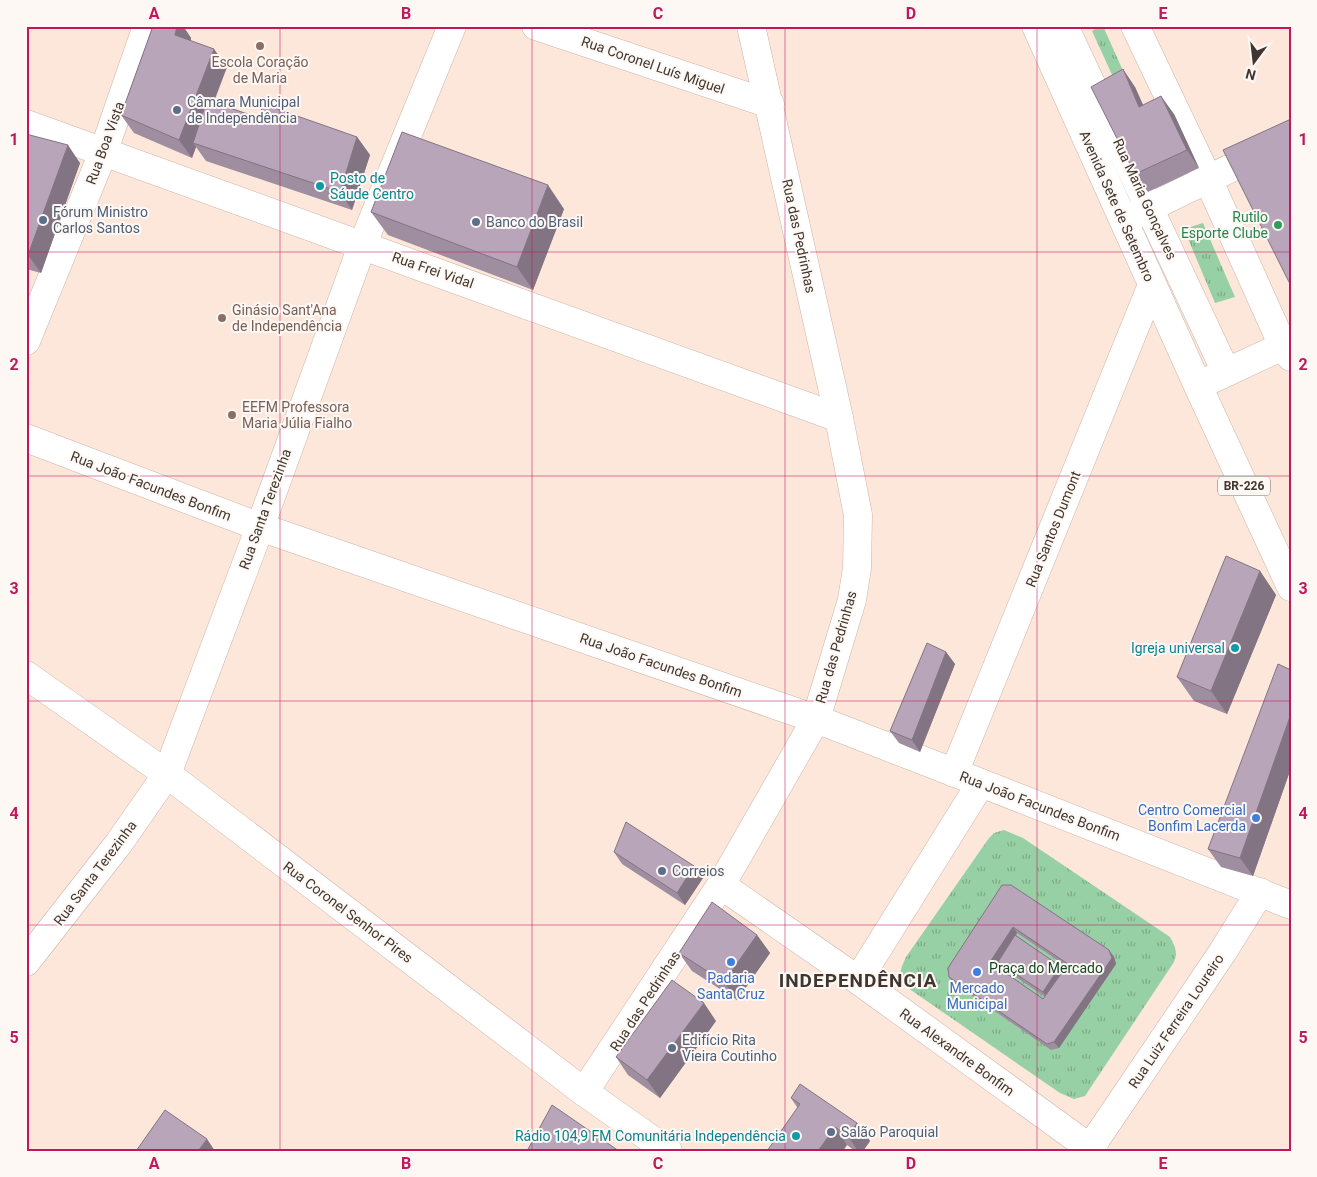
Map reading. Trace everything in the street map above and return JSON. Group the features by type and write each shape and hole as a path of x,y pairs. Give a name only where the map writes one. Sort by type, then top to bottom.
{"street":[{"name":"Rua Boa Vista","path":"26,341 103,153 147,26"},
{"name":"Rua Santa Terezinha","path":"26,962 119,843 167,774 260,527 362,246 452,26"},
{"name":"Rua Coronel Luís Miguel","path":"536,26 770,104"},
{"name":"Rua das Pedrinhas","path":"584,1092 721,885 816,719 852,600 857,568 858,514 839,418 751,26"},
{"name":"Avenida Sete de Setembro","path":"1036,26 1198,386"},
{"name":"Rua Maria Gonçalves","path":"1064,26 1226,372"},
{"path":"1135,26 1287,351 1226,372 1198,386"},
{"name":"Rua Frei Vidal","path":"26,124 839,418"},
{"path":"1123,220 1291,139"},
{"name":"Rua Santos Dumont","path":"954,772 1152,285"},
{"name":"BR-226","path":"1198,386 1291,587"},
{"name":"Rua João Facundes Bonfim","path":"29,443 260,527 816,719 1291,904"},
{"name":"Rua Coronel Senhor Pires","path":"26,675 167,774 584,1092 668,1151"},
{"path":"858,980 981,783"},
{"name":"Rua Alexandre Bonfim","path":"721,885 858,980 1092,1149"},
{"name":"Rua Luiz Ferreira Loureiro","path":"1092,1149 1222,954 1260,892"}],"green space":[{"path":"1103,26 1124,73 1114,79 1092,31"},
{"path":"1203,223 1235,297 1215,303 1184,229"},
{"name":"Praça do Mercado","path":"1004,830 1023,838 1170,937 1175,946 1176,955 1174,962 1085,1096 1074,1099 1060,1093 905,986 901,979 901,968 906,957 989,838 994,833"}],"building":[{"name":"Câmara Municipal de Independência","path":"153,26 177,26 175,35 214,49 179,140 121,115"},
{"path":"1123,69 1139,107 1161,96 1187,150 1135,174 1091,87"},
{"name":"Posto de Sáude Centro","path":"207,100 259,118 263,104 357,137 340,192 193,143"},
{"path":"1291,119 1291,286 1223,150"},
{"name":"Banco do Brasil","path":"402,132 548,185 517,267 371,212"},
{"path":"26,134 68,145 28,255 26,255"},
{"path":"1226,556 1260,571 1211,691 1177,677"},
{"path":"927,643 946,652 912,740 890,731"},
{"path":"1278,664 1291,670 1291,714 1240,858 1208,849"},
{"name":"Correios","path":"626,822 694,866 677,893 614,852"},
{"name":"Mercado Municipal","path":"1002,885 1011,885 1109,950 1112,958 1054,1042 1047,1044 949,977 948,968","holes":["1013,927 1068,964 1043,999 990,962"]},
{"path":"712,902 757,935 724,982 679,953"},
{"name":"Mercado Municipal","path":"1015,935 1060,966 1043,992 998,962"},
{"path":"672,980 704,1003 647,1080 616,1057"},
{"path":"800,1084 857,1123 848,1136 835,1127 818,1151 767,1151 800,1104 791,1098"},
{"path":"552,1105 619,1151 527,1151"},
{"path":"165,1110 207,1139 198,1151 136,1151"}],"place":[{"name":"Escola Coração de Maria","path":"260,46"},
{"name":"Câmara Municipal de Independência","path":"177,110"},
{"name":"Posto de Sáude Centro","path":"320,186"},
{"name":"Fórum Ministro Carlos Santos","path":"43,220"},
{"name":"Banco do Brasil","path":"476,222"},
{"name":"Rutilo Esporte Clube","path":"1278,225"},
{"name":"Ginásio Sant'Ana de Independência","path":"222,318"},
{"name":"EEFM Professora Maria Júlia Fialho","path":"232,415"},
{"name":"Igreja universal","path":"1235,648"},
{"name":"Centro Comercial Bonfim Lacerda","path":"1256,818"},
{"name":"Correios","path":"662,871"},
{"name":"Padaria Santa Cruz","path":"731,962"},
{"name":"Mercado Municipal","path":"977,972"},
{"name":"Edifício Rita Vieira Coutinho","path":"672,1048"},
{"name":"Salão Paroquial","path":"831,1132"},
{"name":"Rádio 104,9 FM Comunitária Independência","path":"796,1136"}],"district":[{"name":"INDEPENDÊNCIA","path":"858,980"}]}
